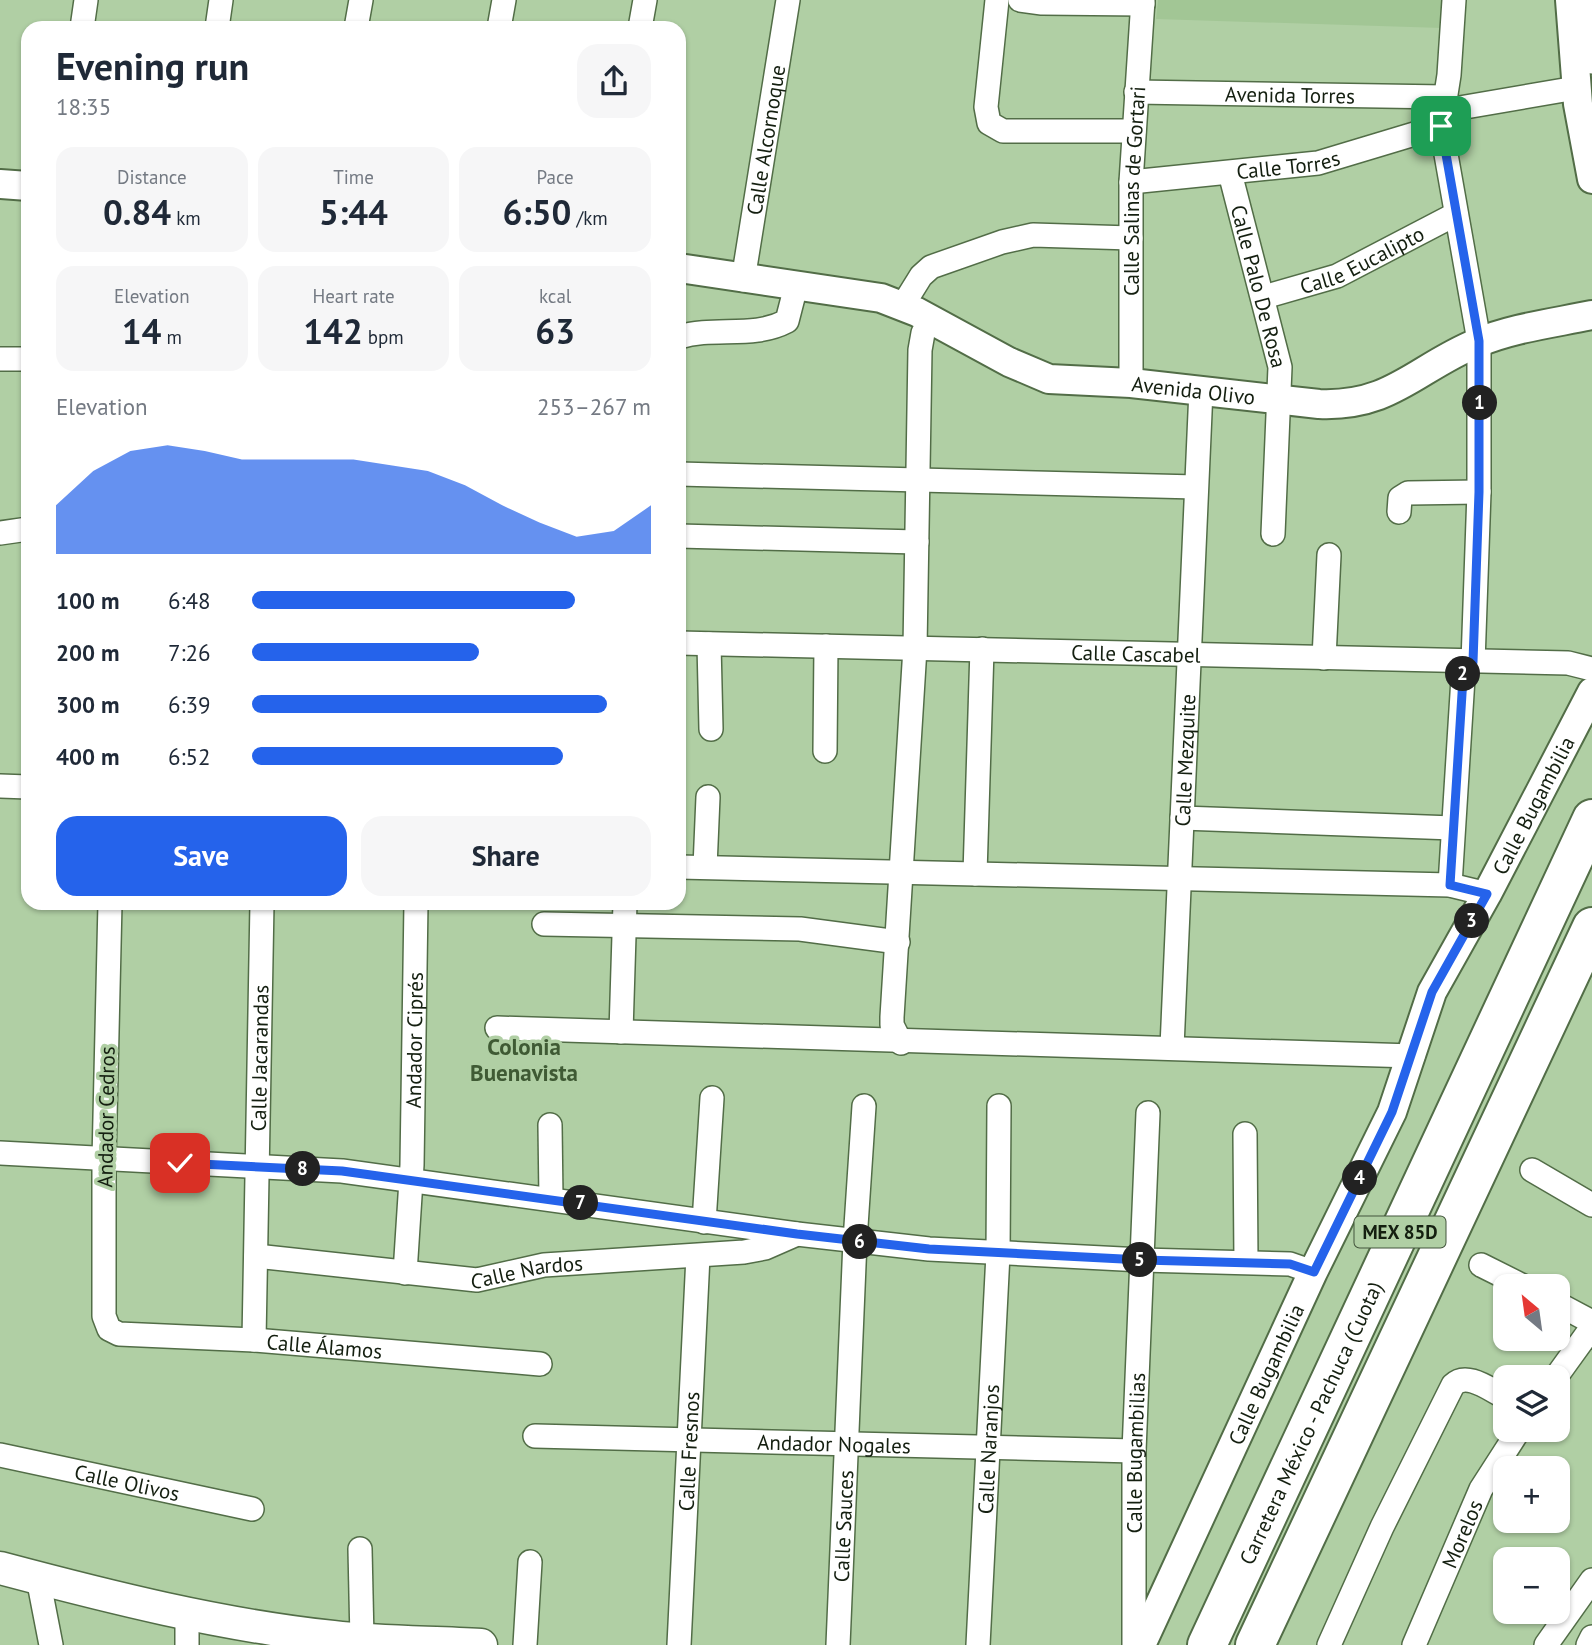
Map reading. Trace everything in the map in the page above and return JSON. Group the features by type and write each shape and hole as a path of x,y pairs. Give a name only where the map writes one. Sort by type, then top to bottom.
{"highway":[{"name":"Carretera México - Pachuca (Cuota)","path":"1207,1645 1592,819"},
{"name":"Carretera México - Pachuca (Cuota)","path":"1255,1645 1592,927"}],"main road":[{"path":"0,1568 187,1614 342,1641 481,1645"}],"street":[{"path":"83,21 86,0"},
{"path":"218,21 221,0"},
{"path":"357,21 360,0"},
{"path":"500,21 504,0"},
{"path":"641,21 645,0"},
{"name":"Calle Alcornoque","path":"743,280 788,0"},
{"path":"998,0 986,107 989,123 1003,131 1134,131"},
{"path":"1020,0 1042,3 1143,2"},
{"path":"1450,885 1469,662 1479,492 1479,341 1456,214 1443,111 1454,0"},
{"path":"1570,0 1576,88 1592,179"},
{"path":"1585,0 1592,62"},
{"name":"Calle Salinas de Gortari","path":"1131,383 1131,182 1143,2"},
{"name":"Calle Torres","path":"1131,182 1333,160 1443,111 1576,88"},
{"name":"Avenida Torres","path":"1136,92 1443,111"},
{"name":"Calle Palo De Rosa","path":"1230,173 1280,367 1273,534"},
{"path":"0,184 21,186"},
{"name":"Calle Eucalipto","path":"1264,298 1337,276 1456,214"},
{"path":"903,306 921,276 931,268 1002,242 1033,235 1131,238"},
{"name":"Avenida Olivo","path":"686,269 743,280 856,293 903,306 1042,377 1131,383 1344,405 1379,397 1479,341 1592,315"},
{"path":"686,337 756,332 775,327 787,321 796,286"},
{"path":"901,1042 892,1025 915,648 920,351 923,333 930,320"},
{"path":"0,359 21,359"},
{"name":"Calle Mezquite","path":"1172,1047 1201,390"},
{"path":"686,474 1196,487"},
{"path":"1399,512 1400,498 1408,493 1479,492"},
{"path":"0,533 21,530"},
{"path":"686,537 917,541"},
{"path":"1324,658 1329,555"},
{"name":"Calle Cascabel","path":"686,643 1568,663 1592,669"},
{"path":"709,644 711,729"},
{"path":"825,751 826,646"},
{"path":"975,874 982,649"},
{"name":"Calle Bugambilia","path":"1141,1645 1314,1272 1392,1112 1413,1056 1432,992 1487,894 1592,692"},
{"path":"0,786 21,787"},
{"path":"705,867 708,797"},
{"path":"1181,818 1453,828"},
{"path":"686,867 1450,885 1487,894"},
{"name":"Andador Cedros","path":"109,1329 104,1316 104,1160 110,910"},
{"name":"Calle Jacarandas","path":"254,1340 262,910"},
{"name":"Andador Ciprés","path":"405,1273 411,1179 416,910"},
{"path":"544,924 624,914 800,929 898,942"},
{"path":"621,1032 624,914"},
{"path":"497,1028 1413,1056"},
{"path":"704,1222 712,1098"},
{"name":"Calle Sauces","path":"838,1645 845,1445 864,1106"},
{"name":"Calle Naranjos","path":"978,1645 998,1254 999,1106"},
{"name":"Calle Bugambilias","path":"1134,1645 1135,1451 1148,1113"},
{"path":"550,1125 551,1199"},
{"path":"1245,1134 1246,1262"},
{"path":"0,1153 256,1166 411,1179 855,1241 998,1254 1290,1264 1314,1272"},
{"path":"1532,1170 1592,1205"},
{"name":"Calle Nardos","path":"256,1256 477,1280 544,1265 698,1256 765,1248 797,1234"},
{"name":"Calle Fresnos","path":"679,1645 698,1256"},
{"path":"1482,1265 1500,1274"},
{"path":"1564,1365 1592,1324 1570,1311"},
{"name":"Calle Álamos","path":"109,1329 118,1334 254,1340 540,1364"},
{"path":"1329,1645 1382,1527 1453,1385 1460,1379 1468,1379 1493,1391"},
{"name":"Andador Nogales","path":"535,1436 688,1442 1135,1451"},
{"name":"Morelos","path":"1414,1645 1481,1489 1511,1442"},
{"name":"Calle Olivos","path":"0,1455 252,1509"},
{"path":"342,1641 359,1549"},
{"path":"525,1645 530,1562"},
{"path":"38,1578 51,1645"},
{"path":"1546,1645 1592,1580"},
{"path":"187,1614 187,1645"},
{"path":"1588,1645 1592,1637"}],"shaded area":[{"path":"1158,0 1443,0 1442,28 1156,19"}],"district":[{"name":"Colonia Buenavista","path":"524,1059"}],"route":[{"path":"180,1163 342,1171 479,1188 704,1222 929,1249 1142,1260 1290,1264 1314,1272 1392,1112 1413,1056 1419,1028 1432,992 1487,894 1450,885 1464,662 1473,662 1480,415 1476,315 1441,126"}]}
